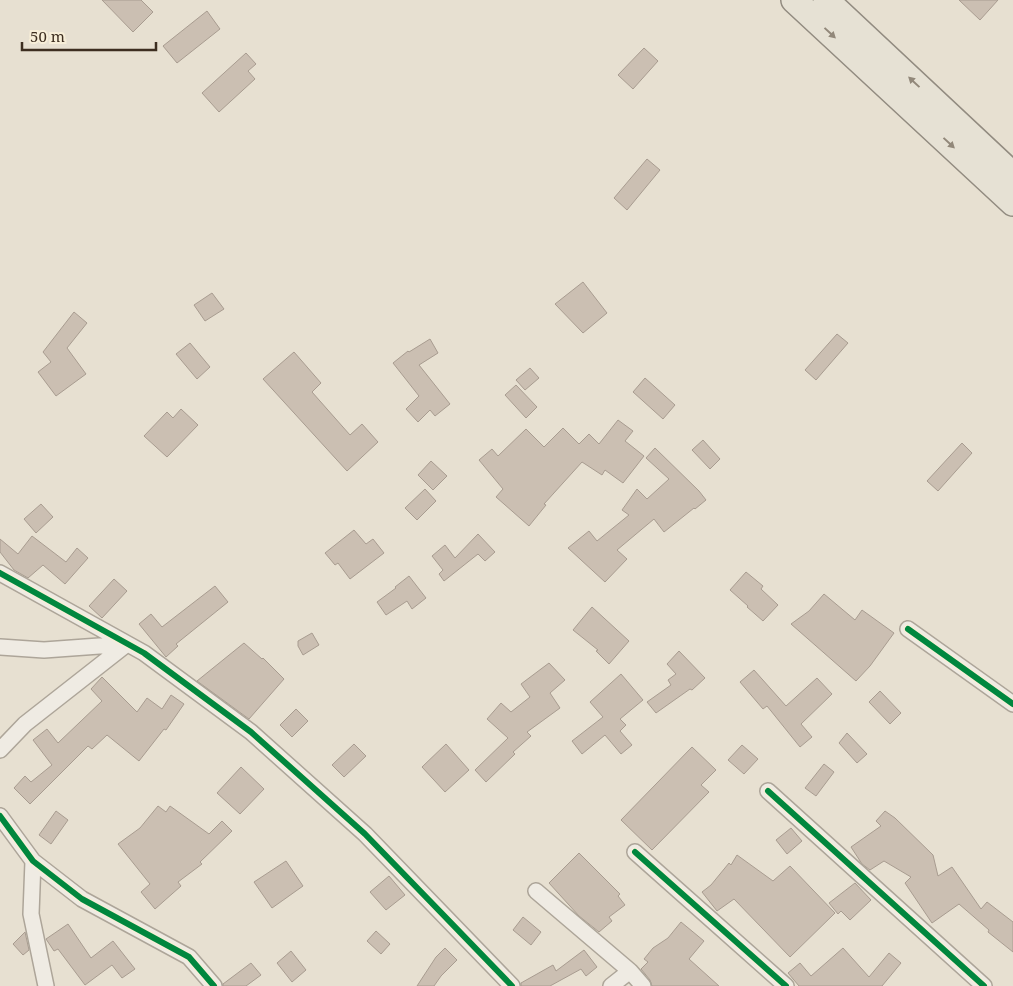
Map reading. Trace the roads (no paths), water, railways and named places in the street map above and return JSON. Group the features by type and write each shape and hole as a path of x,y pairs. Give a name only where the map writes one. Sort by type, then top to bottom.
{"main road":[{"path":"794,0 1013,202"},
{"path":"826,0 1013,176"}],"street":[{"path":"1,576 144,654 251,732 365,834 512,986"},
{"path":"908,629 1013,704"},
{"path":"0,647 44,650 127,644"},
{"path":"0,750 25,724 127,644"},
{"path":"768,791 984,986"},
{"path":"0,816 33,861 82,899 189,957 214,986"},
{"path":"635,852 786,986"},
{"path":"33,861 31,914 46,986"},
{"path":"536,890 630,970 643,986"},
{"path":"610,986 630,970"}]}
